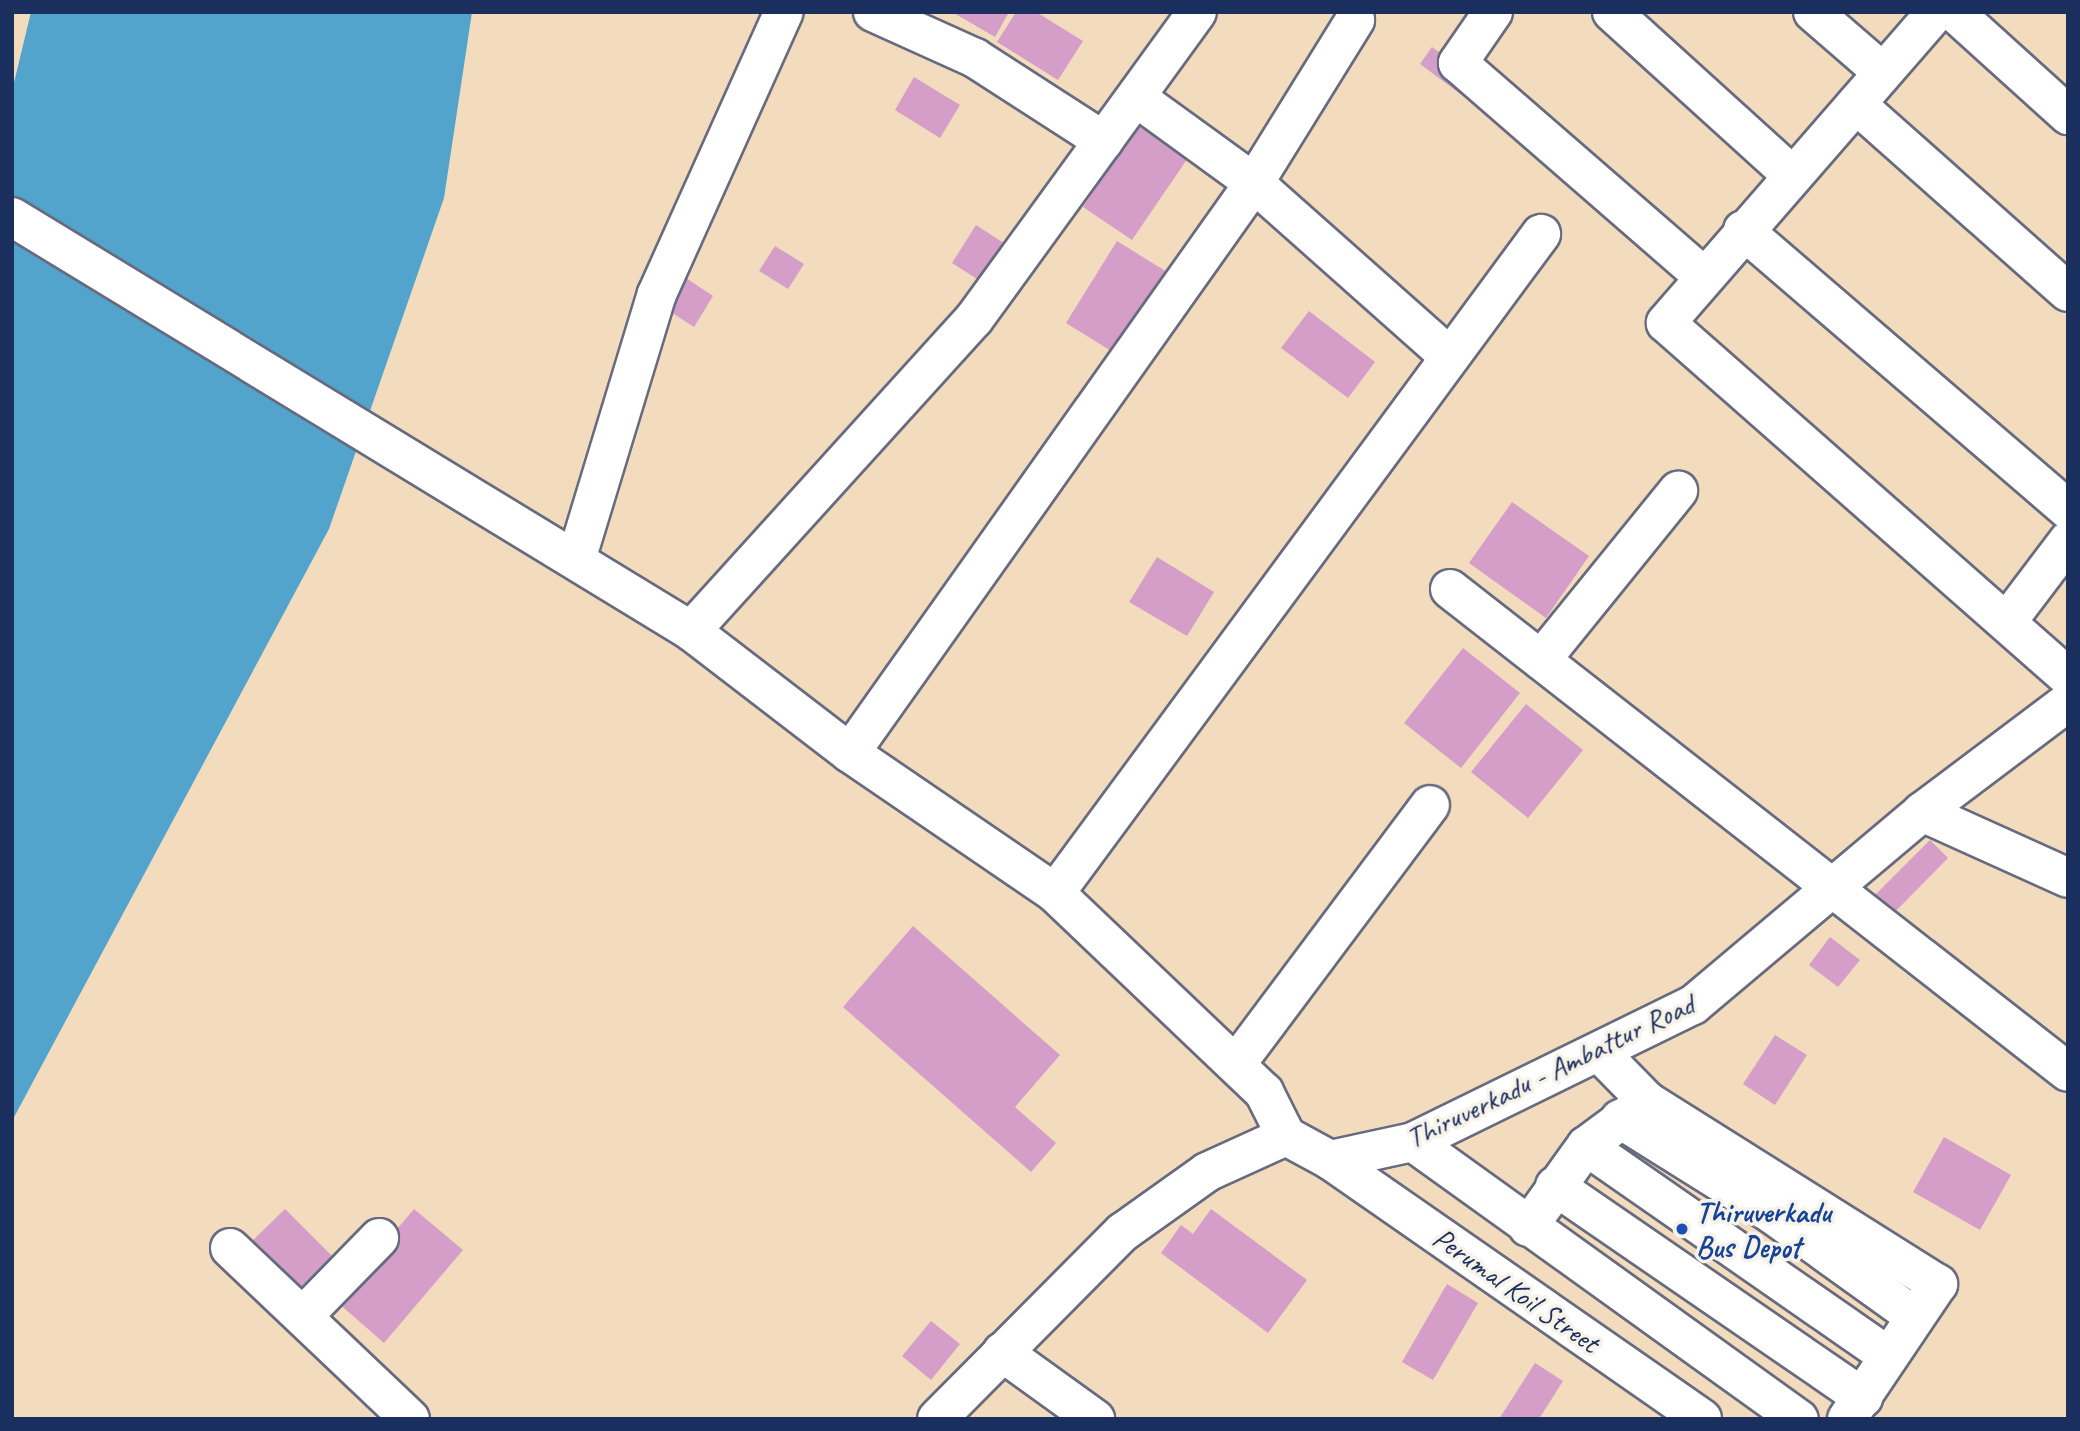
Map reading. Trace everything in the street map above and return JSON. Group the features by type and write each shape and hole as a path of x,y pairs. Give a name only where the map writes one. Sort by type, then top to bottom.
{"street":[{"path":"576,560 657,294 784,12"},
{"path":"873,12 975,58 1104,141"},
{"path":"691,631 974,319 1197,12"},
{"path":"1493,12 1458,63 1704,276"},
{"path":"1612,12 1792,174"},
{"path":"1813,12 1881,71"},
{"path":"1936,12 1881,71 1856,104 1743,230 1666,323 2009,620 2068,677"},
{"path":"1954,12 2068,115"},
{"path":"850,753 1254,183 1355,20"},
{"path":"1137,98 1254,183 1450,358"},
{"path":"1856,104 2068,292"},
{"path":"12,217 691,631 850,753 1055,893 1237,1063 1264,1092 1286,1136 1330,1160"},
{"path":"1743,230 2068,510"},
{"path":"1055,893 1541,234"},
{"path":"1541,660 1678,491"},
{"path":"2009,620 2068,541"},
{"path":"1450,589 2068,1072"},
{"name":"Thiruverkadu - Ambattur Road","path":"1330,1160 1413,1142 1693,1005 1834,889 1922,812 2068,702"},
{"path":"1237,1063 1430,805"},
{"path":"1922,812 2068,878"},
{"path":"1555,1186 1855,1408 1914,1315 1772,1214 1634,1110 1599,1052"},
{"path":"1528,1227 1586,1146 1634,1110"},
{"path":"937,1419 1123,1232 1207,1172 1286,1136"},
{"path":"1413,1142 1528,1227 1800,1419"},
{"path":"1586,1146 1888,1356"},
{"name":"Perumal Koil Street","path":"1330,1160 1702,1419"},
{"path":"303,1316 379,1238"},
{"path":"230,1248 410,1419"},
{"path":"1002,1352 1095,1419"}],"water":[{"path":"31,12 472,12 444,198 329,529 12,1121 12,91"}],"building":[{"path":"952,12 1009,12 995,37"},
{"path":"1016,12 1036,12 1083,41 1058,80 997,42"},
{"path":"1432,47 1476,79 1463,96 1420,64"},
{"path":"914,77 960,105 940,138 895,110"},
{"path":"1143,118 1192,152 1132,240 1083,207"},
{"path":"976,225 1013,249 988,286 952,263"},
{"path":"1117,241 1167,272 1116,354 1066,323"},
{"path":"775,246 804,264 788,289 759,271"},
{"path":"680,274 713,296 694,327 660,305"},
{"path":"1309,311 1375,362 1348,398 1281,348"},
{"path":"1512,502 1589,556 1546,618 1469,563"},
{"path":"1157,557 1214,592 1187,636 1129,602"},
{"path":"1463,648 1520,693 1461,768 1404,723"},
{"path":"1526,704 1583,750 1528,818 1471,772"},
{"path":"1930,840 1948,858 1884,923 1866,904"},
{"path":"913,926 1060,1055 1015,1107 1056,1143 1031,1172 843,1007"},
{"path":"1830,937 1860,960 1838,987 1809,965"},
{"path":"1775,1035 1807,1055 1775,1105 1743,1084"},
{"path":"1944,1137 2011,1175 1980,1230 1913,1192"},
{"path":"285,1209 332,1256 296,1292 249,1244"},
{"path":"414,1209 463,1250 384,1343 336,1301"},
{"path":"1211,1209 1307,1280 1268,1333 1161,1253 1181,1225 1193,1234"},
{"path":"1447,1284 1478,1303 1433,1380 1402,1362"},
{"path":"931,1321 960,1344 931,1380 902,1356"},
{"path":"1535,1363 1563,1381 1539,1419 1499,1419"}],"place":[{"name":"Thiruverkadu Bus Depot","path":"1682,1229"}]}
